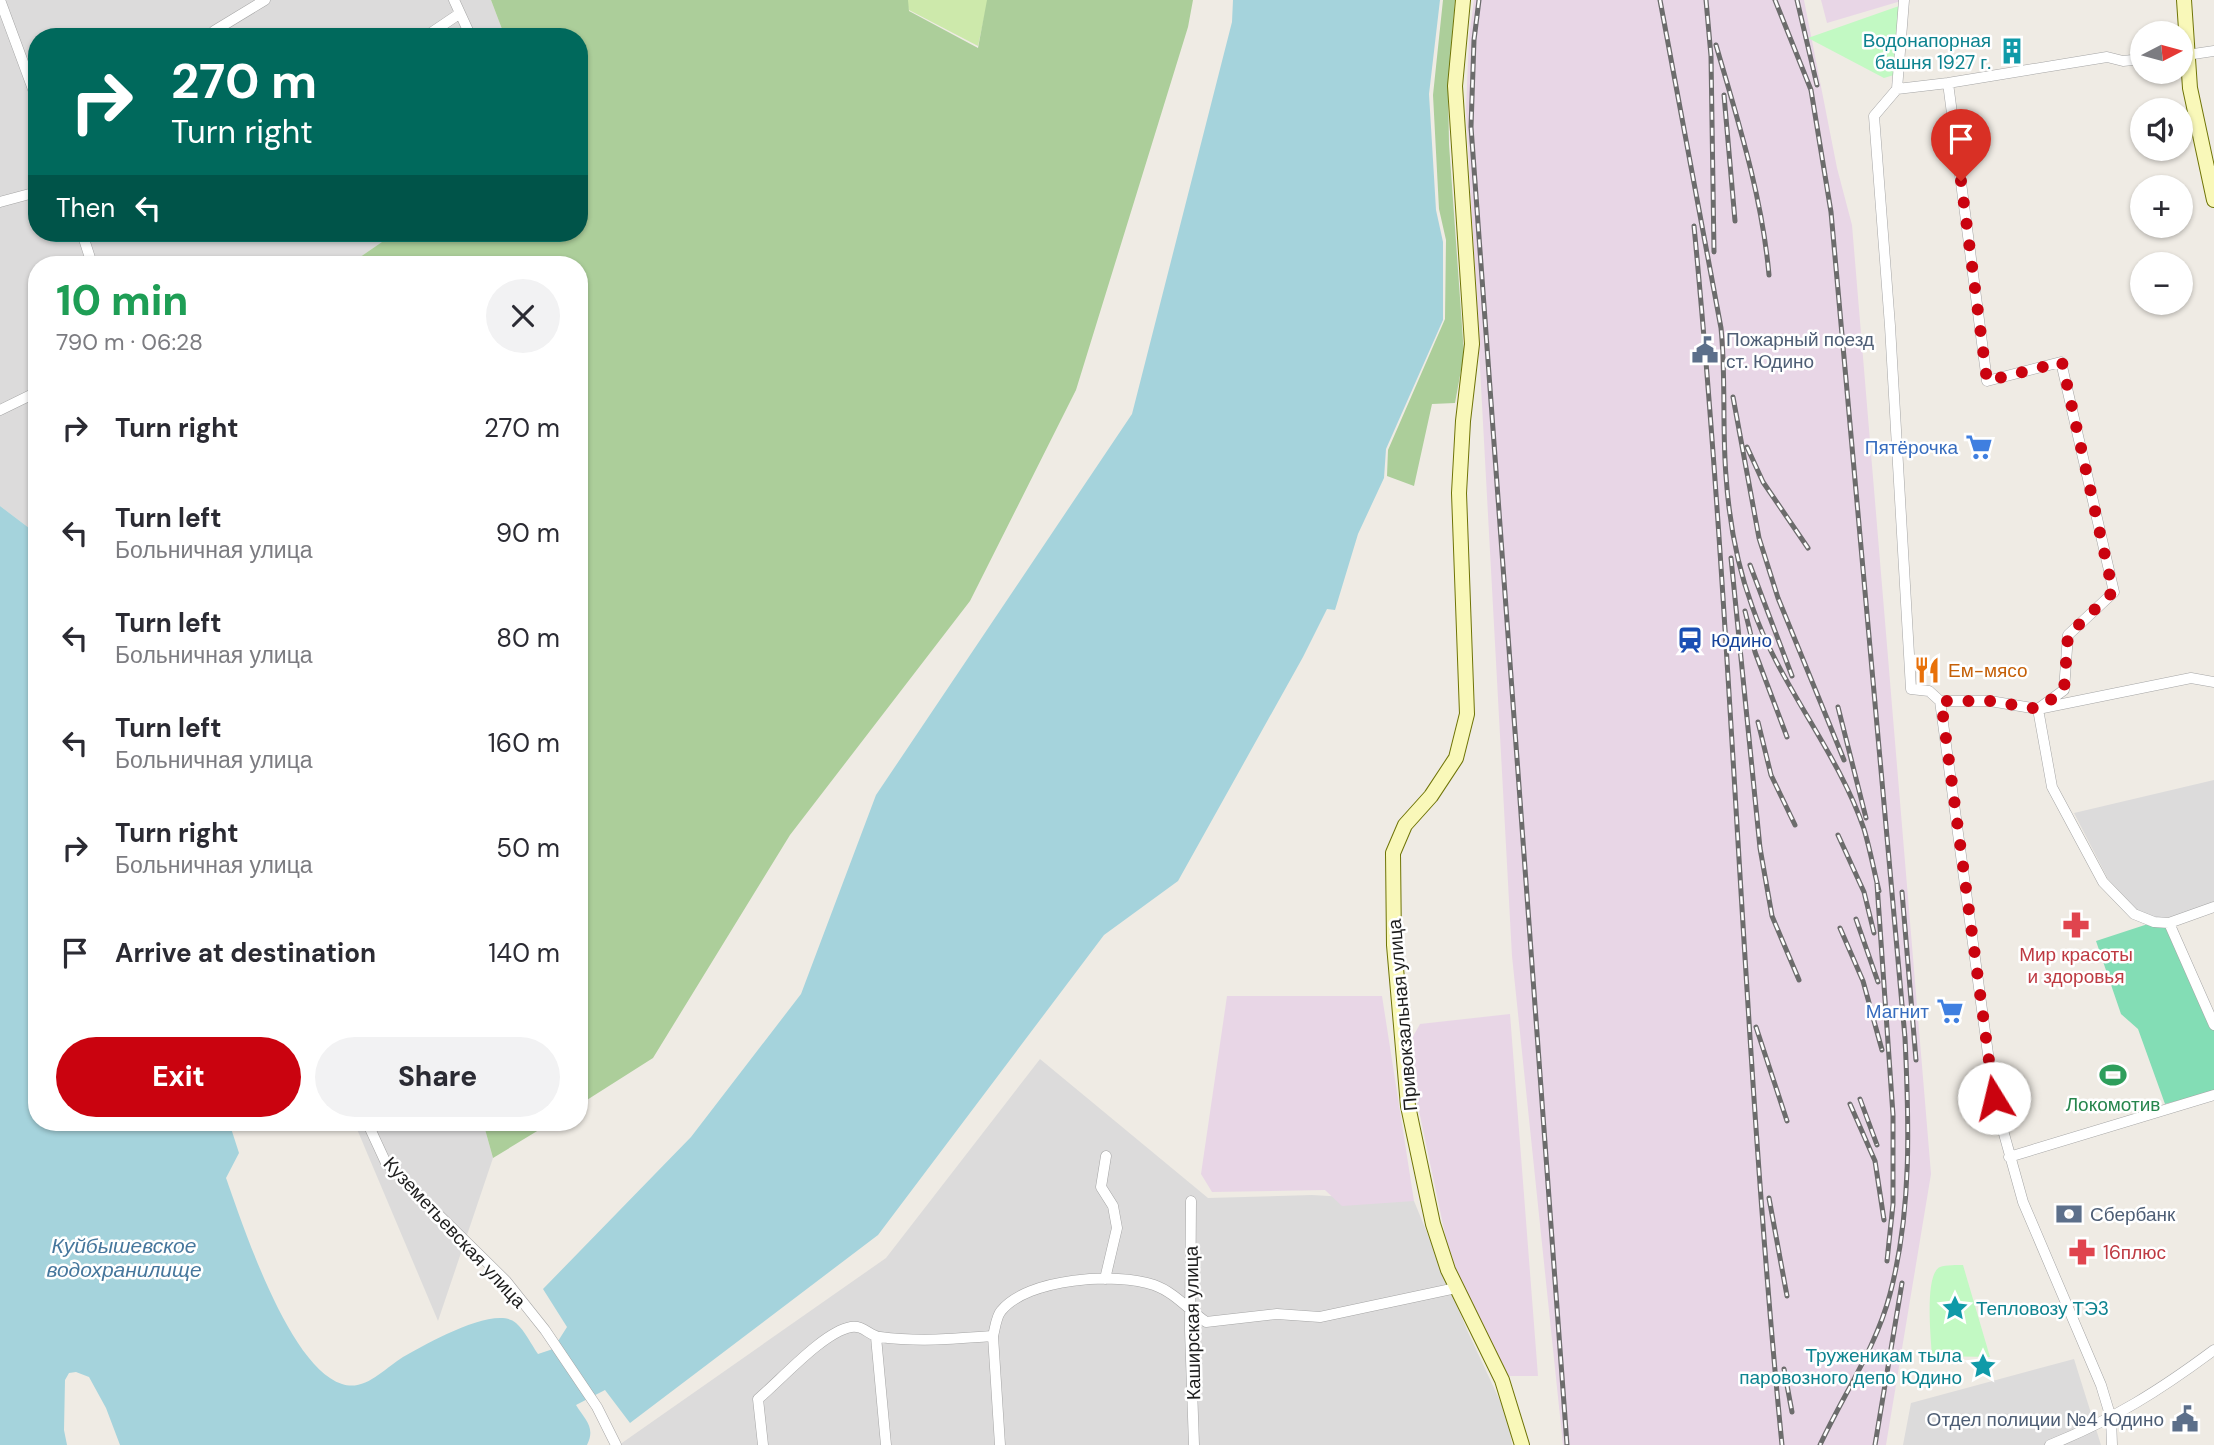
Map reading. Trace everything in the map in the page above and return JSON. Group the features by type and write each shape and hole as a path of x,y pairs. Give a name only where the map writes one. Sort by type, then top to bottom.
{"main road":[{"name":"Привокзальная улица","path":"1462,0 1455,86 1472,344 1463,421 1460,493 1467,713 1456,758 1436,789 1405,825 1393,853 1394,945 1408,1106 1433,1224 1456,1288 1502,1380 1522,1445"},
{"path":"2185,0 2185,21"},
{"path":"2189,84 2214,200"}],"street":[{"path":"0,0 4,22 28,79"},
{"path":"219,28 265,0"},
{"path":"454,0 467,28"},
{"path":"1904,0 1897,89 1874,116 1890,326 1895,460 1911,689 1929,691 1941,701 1990,701 2038,709 2191,678 2214,682"},
{"path":"439,28 460,14"},
{"path":"2193,54 2214,51"},
{"path":"1897,89 2100,58 2130,59"},
{"path":"1948,83 1987,381 2062,362 2113,592 2068,635 2064,690 2038,709"},
{"path":"0,202 28,194"},
{"path":"0,410 28,396"},
{"path":"1941,701 1994,1098 2009,1157 2037,1238 2085,1343 2111,1418 2112,1445"},
{"path":"2038,709 2052,788 2103,882 2134,914 2154,922 2169,923 2214,907"},
{"path":"2169,923 2214,1026"},
{"path":"2009,1157 2214,1095"},
{"name":"Куземетьевская улица","path":"372,1131 386,1163 506,1281 545,1330 597,1407 616,1445"},
{"path":"1105,1279 1117,1228 1113,1206 1101,1187 1106,1156"},
{"name":"Каширская улица","path":"1191,1201 1194,1445"},
{"path":"1000,1445 993,1336 999,1313 1010,1303 1052,1284 1105,1279 1156,1285 1172,1294 1206,1322 1277,1314 1320,1317 1456,1288"},
{"path":"763,1445 758,1399 833,1334 852,1327 865,1328 876,1336 924,1341 993,1336"},
{"path":"876,1336 886,1445"},
{"path":"2049,1445 2111,1418 2156,1393 2214,1350"}],"shaded area":[{"path":"0,0 491,0 502,28 28,28 28,242 382,242 362,256 28,256 28,527 0,506"},
{"name":"Юдино","path":"1474,0 1804,0 1837,168 1852,225 1931,1174 1886,1445 1563,1445 1512,956 1466,110 1469,37"},
{"path":"1821,0 1901,0 1901,1 1827,23"},
{"path":"2214,780 2214,903 2173,917 2157,918 2138,911 2108,879 2074,813"},
{"path":"1227,996 1382,996 1414,1201 1342,1206 1325,1190 1212,1192 1201,1174"},
{"path":"1510,1014 1538,1376 1507,1376 1450,1258 1406,1049 1420,1024"},
{"path":"1040,1059 1208,1198 1312,1195 1414,1201 1467,1330 1508,1418 1512,1445 619,1445 886,1258"},
{"path":"358,1131 486,1131 493,1158 438,1321"},
{"path":"2074,1359 2101,1445 1903,1445 1911,1403"}],"green space":[{"path":"491,0 908,0 909,11 978,48 987,0 1193,0 1188,27 1076,390 970,601 790,835 653,1058 588,1099 588,256 362,256 382,242 588,242 588,28 502,28"},
{"path":"906,0 988,0 978,46 909,10"},
{"path":"1443,0 1455,0 1448,86 1449,144 1464,354 1455,403 1432,404 1414,486 1387,476 1388,450 1445,319 1446,240 1439,209 1433,95"},
{"path":"1899,6 1894,75 1884,78 1808,38"},
{"path":"2154,922 2169,923 2214,1025 2214,1092 2165,1104 2138,1029 2121,1014 2096,941"},
{"path":"486,1131 537,1131 493,1158"},
{"path":"1963,1265 1990,1357 1932,1356 1930,1294 1935,1272 1942,1266"}],"water":[{"name":"Куйбышевское водохранилище","path":"1233,0 1440,0 1429,94 1436,210 1443,242 1443,320 1386,449 1384,478 1358,534 1335,610 1327,609 1178,881 1104,935 878,1235 630,1423 605,1390 576,1405 590,1428 587,1445 120,1445 106,1408 89,1377 76,1372 69,1373 65,1380 64,1430 67,1445 0,1445 0,506 28,527 28,1131 232,1131 239,1153 226,1178 257,1261 287,1325 304,1352 323,1372 342,1384 350,1386 367,1382 403,1357 443,1336 477,1322 493,1319 506,1319 516,1323 538,1354 553,1349 567,1327 543,1289 691,1137 801,994 876,795 1132,414 1232,22"}],"railway":[{"path":"1479,0 1474,40 1471,127 1567,1445"},
{"path":"1660,0 1721,328 1726,476 1738,558 1763,635 1853,800 1864,829 1879,891"},
{"path":"1706,0 1711,56 1714,252"},
{"path":"1775,0 1811,90 1831,212 1905,1038 1907,1102 1905,1199 1890,1294 1868,1352 1820,1445"},
{"path":"1797,0 1817,85"},
{"path":"1716,45 1755,188 1769,275"},
{"path":"1724,95 1735,221"},
{"path":"1694,226 1719,531 1768,1293 1782,1445"},
{"path":"1733,397 1759,538 1778,598 1844,760"},
{"path":"1747,447 1763,482 1808,548"},
{"path":"1731,558 1760,848 1772,916 1799,980"},
{"path":"1750,565 1792,676"},
{"path":"1745,611 1755,652 1787,737"},
{"path":"1838,707 1866,818"},
{"path":"1758,722 1771,775 1795,825"},
{"path":"1838,835 1864,892 1874,933"},
{"path":"1877,884 1893,1115 1893,1204 1887,1261"},
{"path":"1902,892 1916,1060"},
{"path":"1856,919 1878,982"},
{"path":"1840,928 1863,981 1882,1050"},
{"path":"1756,1027 1787,1121"},
{"path":"1860,1099 1877,1145"},
{"path":"1850,1104 1875,1161 1884,1220"},
{"path":"1769,1198 1787,1296"},
{"path":"1875,1445 1902,1283"},
{"path":"1784,1369 1792,1412"}],"place":[{"name":"Водонапорная башня 1927 г.","path":"2012,51"},
{"name":"Пожарный поезд ст. Юдино","path":"1705,350"},
{"name":"Пятёрочка","path":"1979,447"},
{"name":"Юдино","path":"1690,640"},
{"name":"Ем-мясо","path":"1927,670"},
{"name":"Мир красоты и здоровья","path":"2076,925"},
{"name":"Магнит","path":"1950,1011"},
{"name":"Локомотив","path":"2113,1075"},
{"name":"Сбербанк","path":"2069,1214"},
{"name":"16плюс","path":"2082,1252"},
{"name":"Тепловозу ТЭ3","path":"1955,1308"},
{"name":"Труженикам тыла паровозного депо Юдино","path":"1983,1366"},
{"name":"Отдел полиции №4 Юдино","path":"2185,1419"}],"route":[{"path":"1961,181 1987,381 2062,362 2078,444 2113,592 2068,635 2064,690 2038,709 1990,701 1941,701 1994,1098"}]}
